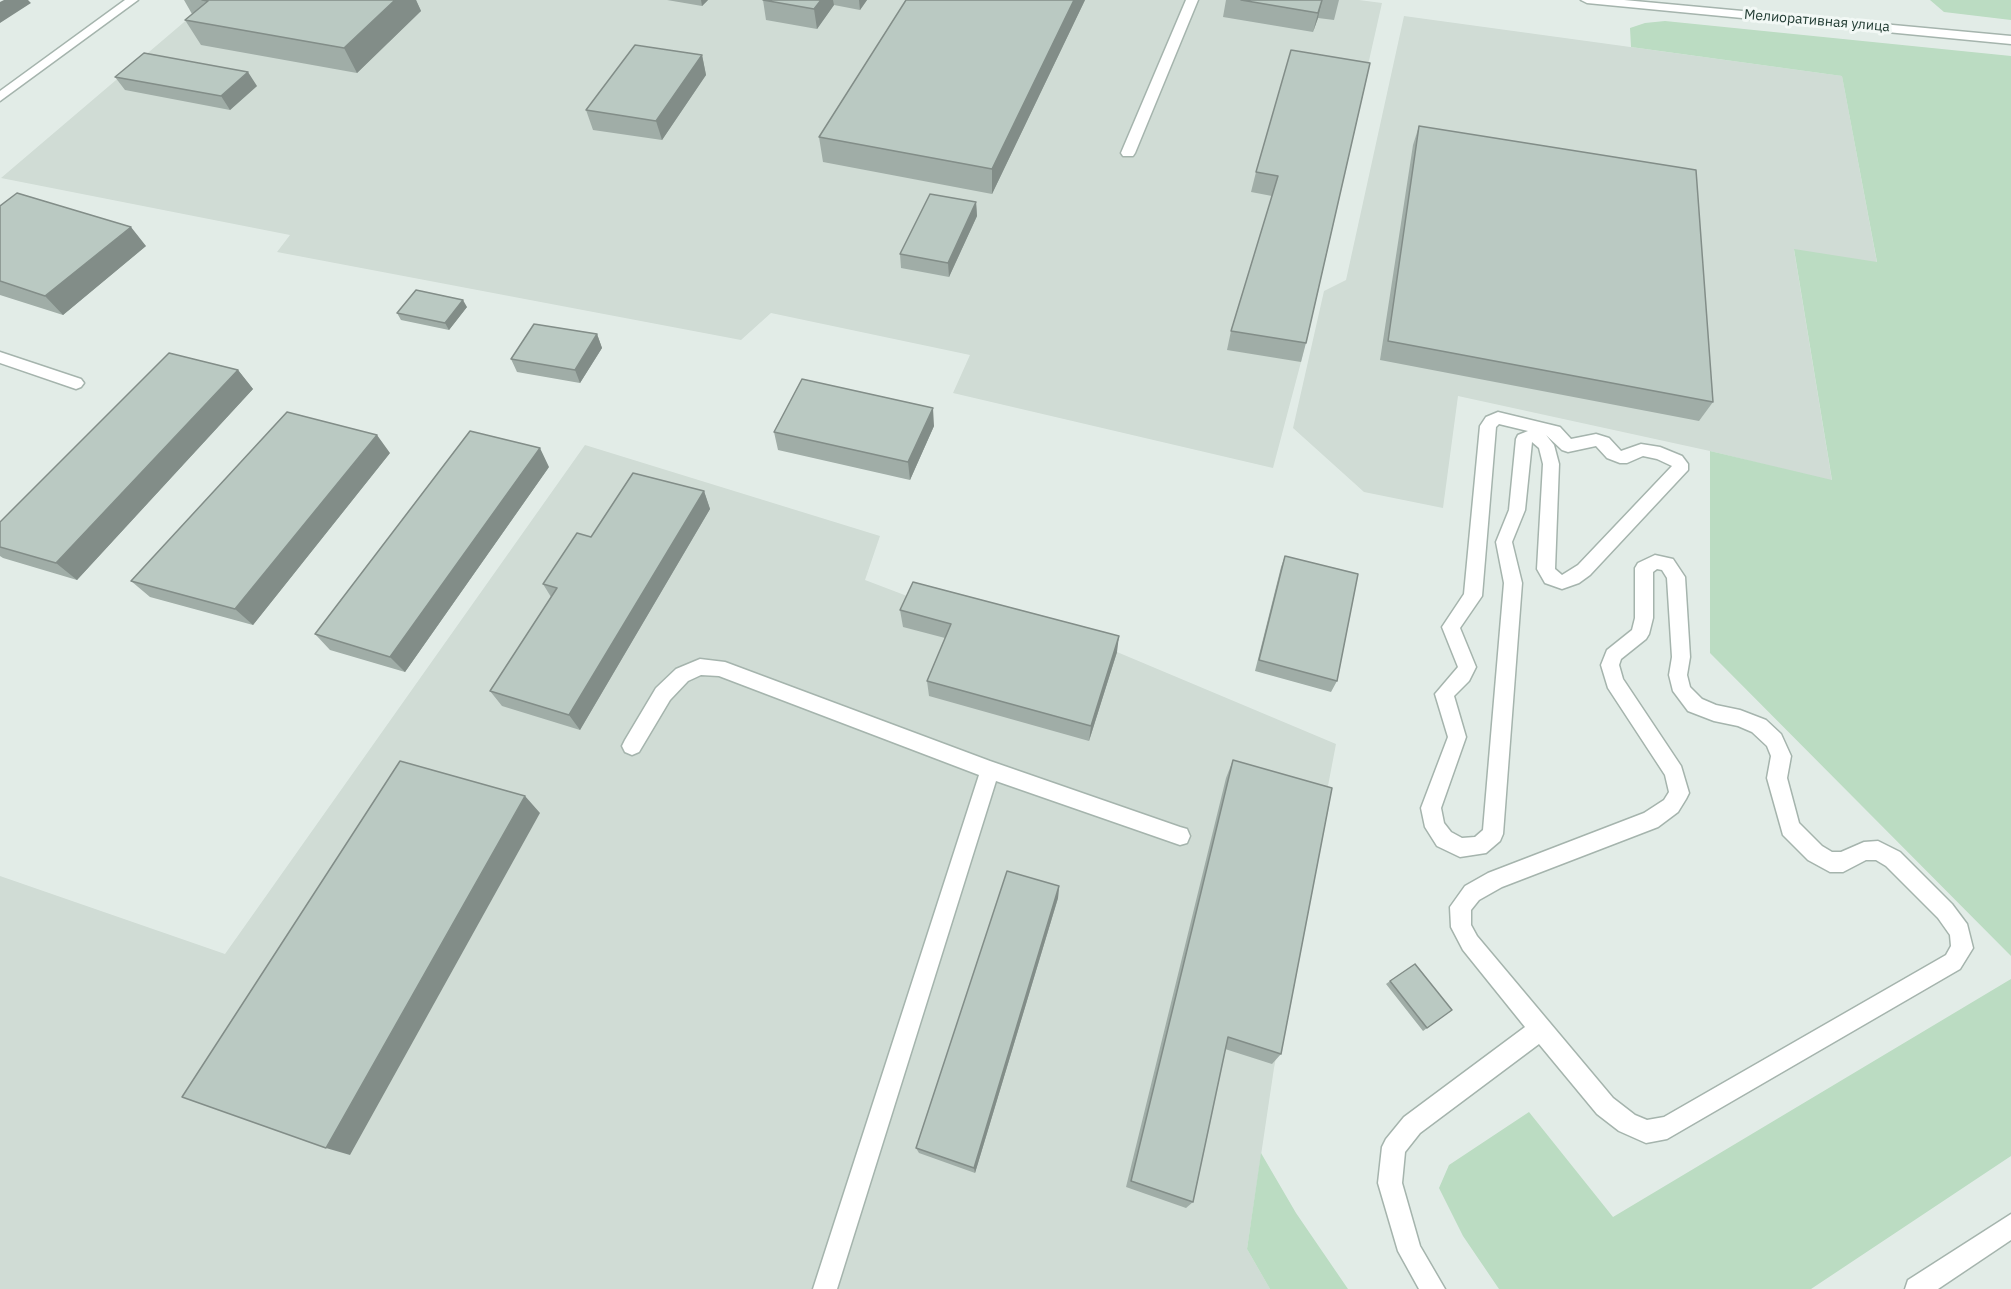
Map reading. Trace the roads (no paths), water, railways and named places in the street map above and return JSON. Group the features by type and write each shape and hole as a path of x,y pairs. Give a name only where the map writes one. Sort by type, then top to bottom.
{"street":[{"path":"0,97 132,0"},
{"path":"1128,153 1192,0"},
{"name":"Мелиоративная улица","path":"1587,0 2011,40"},
{"path":"0,357 76,383"},
{"path":"1498,418 1543,428 1554,431 1568,446 1596,440 1604,442 1613,454 1620,457 1627,457 1641,450 1660,453 1680,464 1680,470 1675,477 1584,570 1562,582 1551,578 1546,568 1551,464 1549,452 1539,438 1530,436 1524,439 1517,510 1504,542 1513,583 1493,834 1479,846 1460,848 1444,839 1434,827 1431,808 1457,737 1444,694 1467,667 1451,627 1473,596 1488,426 1498,418"},
{"path":"1655,562 1667,564 1676,577 1681,657 1678,675 1683,691 1695,705 1759,726 1774,740 1781,756 1777,778 1790,828 1815,853 1830,862 1843,861 1864,851 1878,850 1893,859 1945,910 1960,931 1962,948 1953,962 1667,1128 1646,1132 1627,1124 1605,1106 1541,1029 1470,943 1461,927 1460,907 1472,893 1495,880 1651,820 1671,806 1675,800 1679,793 1674,772 1614,682 1610,665 1613,655 1640,634 1644,618 1644,568 1655,562"},
{"path":"632,746 663,694 682,675 700,667 719,668 990,770 1180,836"},
{"path":"825,1289 990,770"},
{"path":"1433,1289 1410,1251 1390,1183 1394,1147 1412,1125 1541,1029"},
{"path":"1917,1289 2011,1226"}]}
